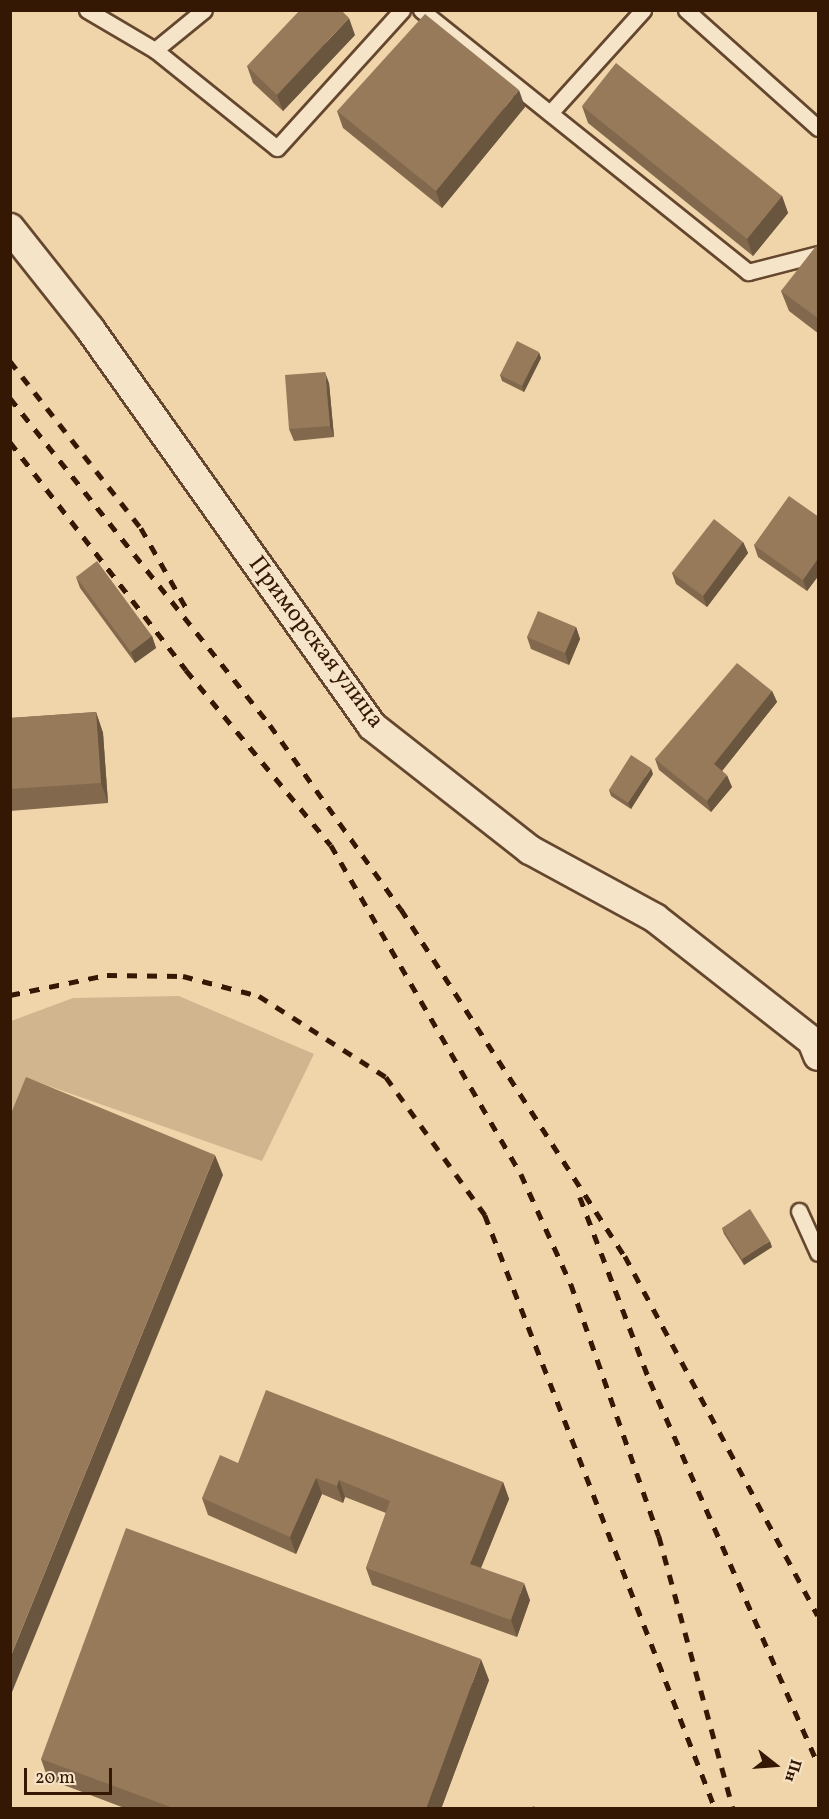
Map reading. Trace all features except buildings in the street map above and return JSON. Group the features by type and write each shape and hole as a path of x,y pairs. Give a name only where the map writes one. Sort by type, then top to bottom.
{"street":[{"name":"Приморская улица","path":"10,228 97,338 372,726 530,850 655,918 812,1041 819,1056"}],"lane":[{"path":"87,10 156,50 277,148 402,10"},
{"path":"156,50 204,10"},
{"path":"421,10 748,272 819,254"},
{"path":"550,112 644,10"},
{"path":"686,10 819,128"},
{"path":"799,1211 819,1253"}],"shaded area":[{"path":"179,996 314,1054 262,1161 29,1079 11,1123 11,1021 73,998"}],"railway":[{"path":"10,361 141,528 188,611"},
{"path":"10,398 270,725 401,909 625,1256 818,1616"},
{"path":"10,442 186,670 331,845 521,1174 571,1284 659,1536 733,1808"},
{"path":"10,995 107,975 183,976 259,996 386,1077 485,1215 715,1808"},
{"path":"580,1197 650,1381 818,1763"}]}
